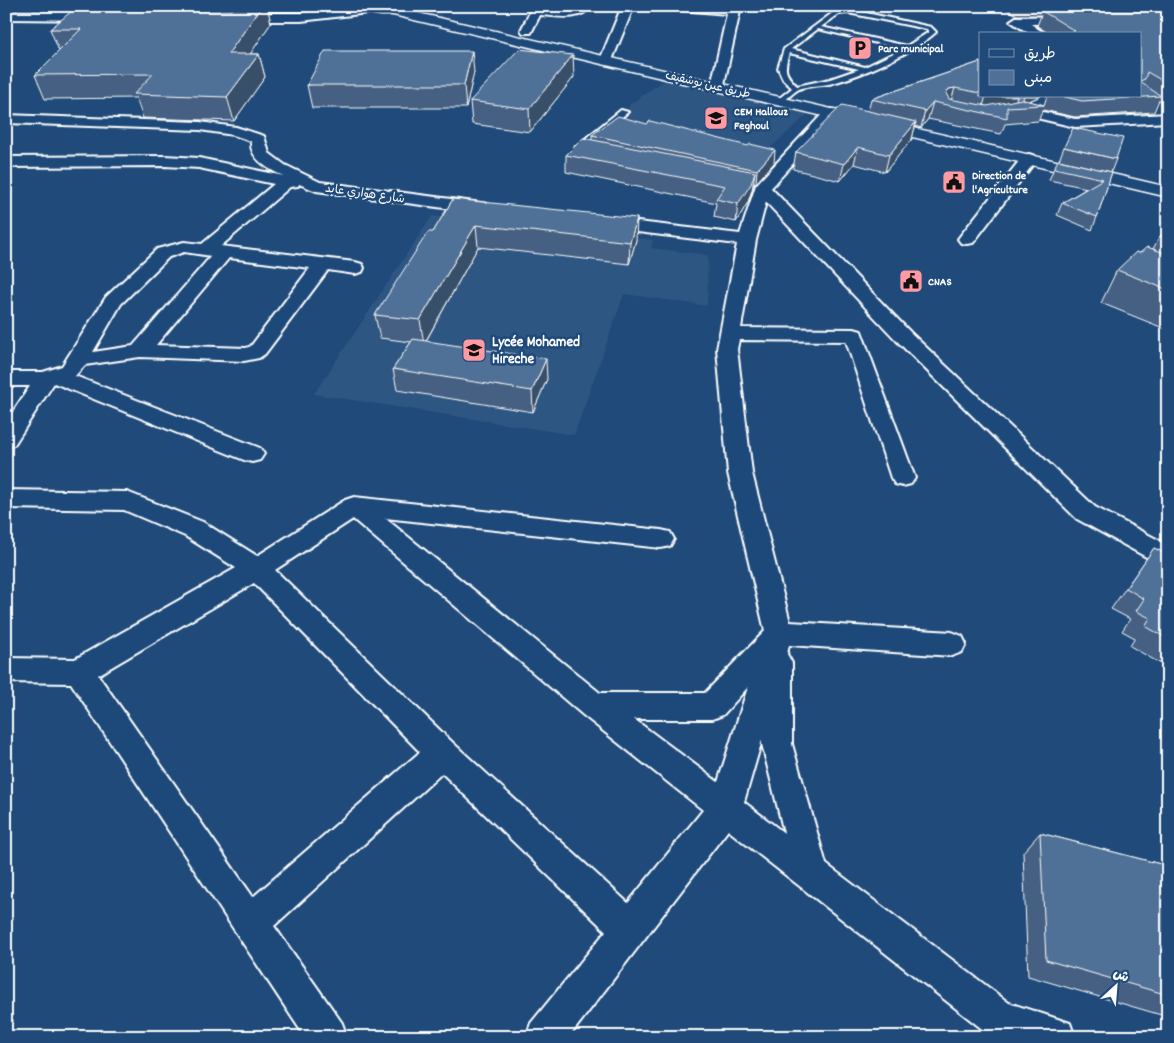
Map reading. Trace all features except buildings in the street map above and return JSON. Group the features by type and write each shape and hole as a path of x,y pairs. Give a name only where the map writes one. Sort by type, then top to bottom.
{"main road":[{"path":"372,8 416,6"},
{"name":"طريق عين بوشقيف","path":"399,8 606,60 1168,192"}],"street":[{"path":"28,15 37,6"},
{"path":"527,30 535,12 573,13 579,12 586,6"},
{"path":"606,60 628,6"},
{"path":"670,6 735,9 718,86"},
{"path":"234,13 301,17 372,8"},
{"path":"6,15 96,16 110,11"},
{"path":"1035,32 1016,21 1083,20"},
{"path":"1024,110 1042,103"},
{"path":"1154,104 1168,114"},
{"path":"990,114 1015,109 1058,121 1075,123 1168,118"},
{"path":"811,873 776,744 779,633 740,472 727,349 760,230 757,187 832,113"},
{"name":"شارع هواري عابد","path":"6,119 200,126 236,131 258,139 258,147 262,156 279,168 316,186 499,210"},
{"path":"116,162 142,124"},
{"path":"236,170 260,152"},
{"path":"967,239 1029,159"},
{"path":"6,162 198,163 286,182 316,186"},
{"path":"140,351 215,251 286,182"},
{"path":"757,187 806,234 911,344 1086,513 1168,557"},
{"path":"588,221 806,234"},
{"path":"6,379 50,378 69,371 78,360 113,301 163,254 173,249 184,247 355,268"},
{"path":"78,360 140,351 244,356 252,354 258,350 323,264"},
{"path":"730,334 854,335 902,478"},
{"path":"6,440 50,378"},
{"path":"50,378 252,454"},
{"path":"6,499 127,502 194,530 257,569 442,753 630,929"},
{"path":"354,506 594,706 811,873 999,1028 1056,1037"},
{"path":"6,670 79,671 257,569 354,506 661,540"},
{"path":"779,633 952,644"},
{"path":"594,706 712,706 779,633"},
{"path":"545,1037 726,806 779,633"},
{"path":"79,671 328,1037"},
{"path":"251,923 442,753"}],"lane":[{"path":"779,100 796,88 832,81 866,69 908,48 932,32 929,28 848,11 837,12 814,27 786,50 781,68 785,78 796,88"},
{"path":"814,27 908,48"},
{"path":"786,50 866,69"},
{"path":"587,151 578,149 624,112"}],"shaded area":[{"name":"CEM Hallouz Feghoul","path":"666,79 809,113 760,157 628,123 629,105"},
{"name":"Lycée Mohamed Hireche","path":"432,216 653,240 651,248 708,255 707,306 624,294 574,435 314,394"}],"place":[{"name":"Parc municipal","path":"860,48"},
{"name":"CEM Hallouz Feghoul","path":"716,118"},
{"name":"Direction de l'Agriculture","path":"954,182"},
{"name":"CNAS","path":"911,281"},
{"name":"Lycée Mohamed Hireche","path":"474,350"}]}
